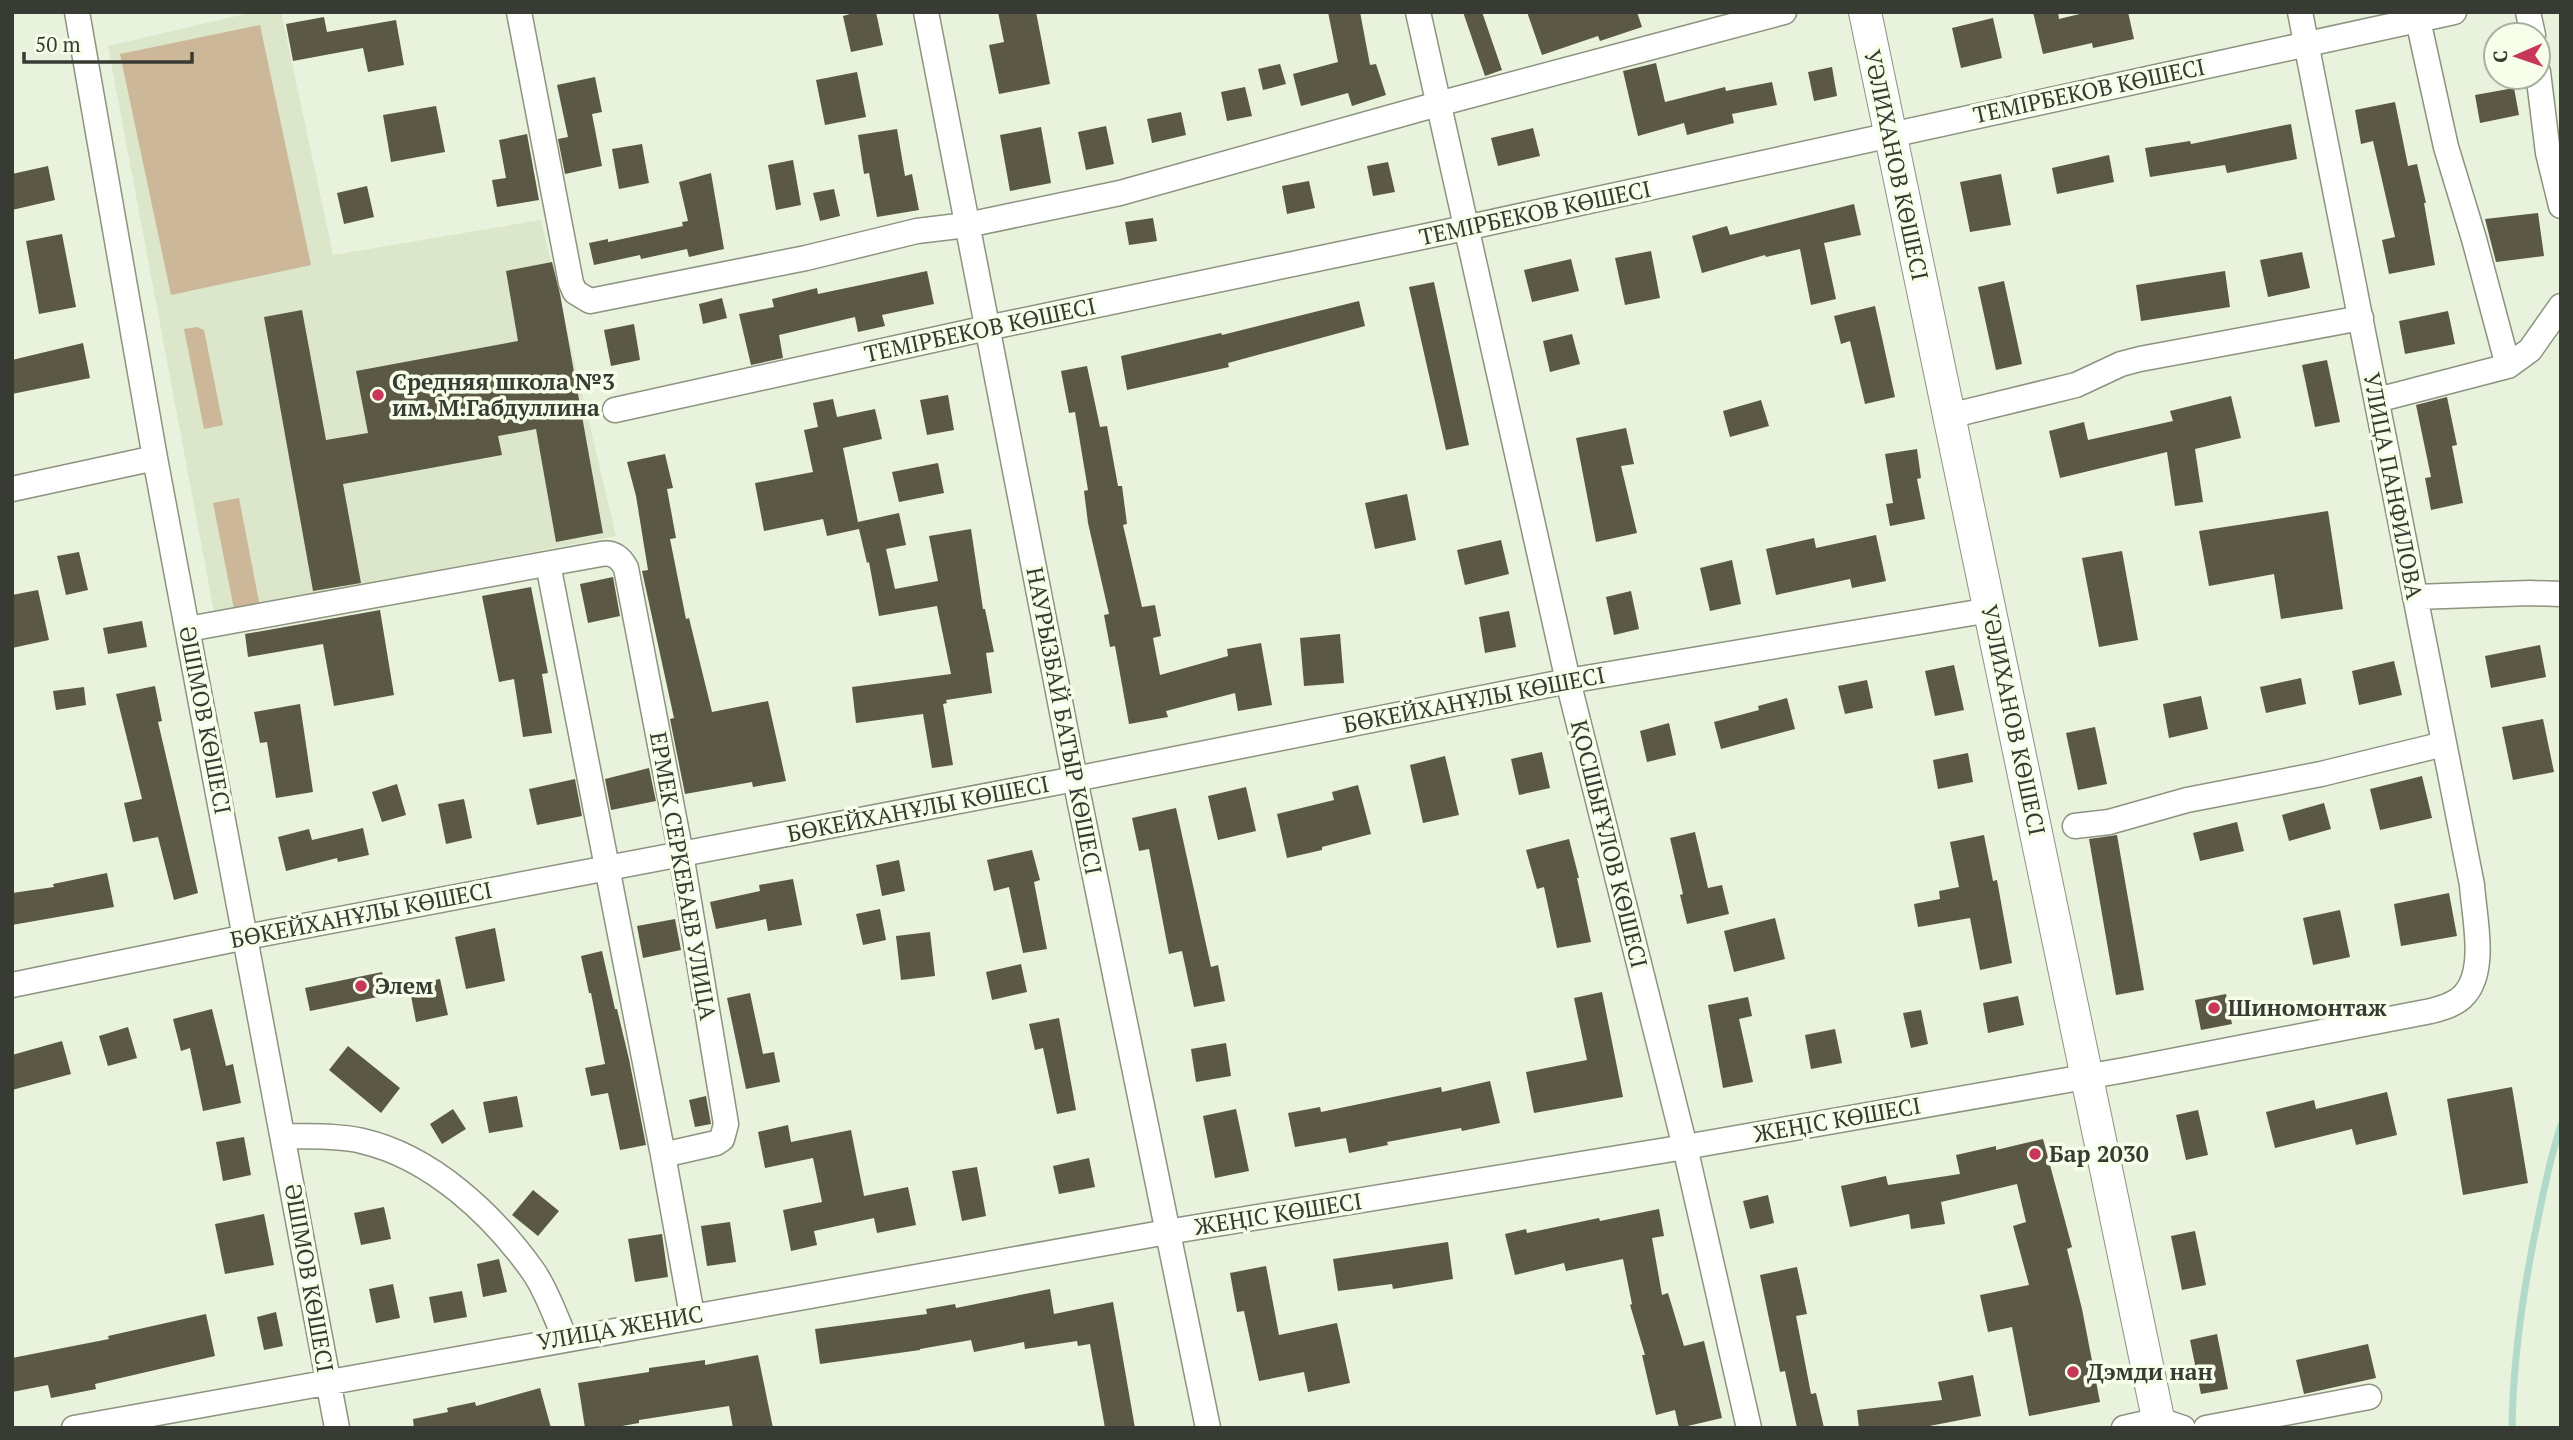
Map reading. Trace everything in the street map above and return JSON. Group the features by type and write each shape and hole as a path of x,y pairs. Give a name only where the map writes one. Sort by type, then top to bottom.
{"main road":[{"name":"УӘЛИХАНОВ КӨШЕСІ","path":"1865,12 2087,1075 2167,1425"}],"street":[{"name":"ӘШІМОВ КӨШЕСІ","path":"77,12 155,458 337,1428"},
{"path":"519,12 571,283 582,298 600,301 806,258 917,231 967,225 1120,193 1438,104 1784,12"},
{"name":"НАУРЫЗБАЙ БАТЫР КӨШЕСІ","path":"926,12 1075,779 1208,1428"},
{"name":"ҚОСШЫҒҰЛОВ КӨШЕСІ","path":"1418,12 1568,681 1685,1147 1749,1428"},
{"name":"УЛИЦА ПАНФИЛОВА","path":"2300,12 2472,885 2478,961"},
{"name":"ТЕМІРБЕКОВ КӨШЕСІ","path":"615,410 987,328 1892,136 2454,12"},
{"path":"2418,20 2446,147 2508,366"},
{"path":"2540,91 2548,153 2561,206"},
{"path":"2377,400 2508,366 2530,350 2561,306"},
{"path":"1949,416 2076,385 2121,364 2140,359 2361,318"},
{"path":"12,489 155,458"},
{"name":"ЕРМЕК СЕРКЕБАЕВ УЛИЦА","path":"548,564 601,554 615,555 625,568 681,854 726,1124 722,1139 716,1143 663,1154"},
{"path":"188,629 548,564 692,1315"},
{"path":"2415,597 2561,594"},
{"name":"БӨКЕЙХАНҰЛЫ КӨШЕСІ","path":"12,985 246,937 1075,779 1568,681 1990,610"},
{"path":"2075,826 2109,822 2187,800 2321,774 2444,744"},
{"name":"ЖЕҢІС КӨШЕСІ","path":"1167,1232 1685,1147 2125,1070 2431,1012 2451,1005 2465,995 2475,979 2478,961"},
{"path":"283,1136 336,1137 364,1141 410,1160 455,1188 497,1227 534,1273 565,1338"},
{"name":"УЛИЦА ЖЕНИС","path":"74,1428 692,1315 1167,1232"},
{"path":"2206,1428 2369,1397"},
{"path":"2124,1428 2167,1425"}],"shaded area":[{"name":"Средняя школа №3 им. М.Габдуллина","path":"254,12 281,12 333,255 541,220 616,536 214,612 108,46"},
{"path":"260,25 311,265 171,295 120,54"},
{"path":"197,327 204,330 223,425 204,429 184,329"},
{"path":"239,498 261,612 234,609 213,503"}],"building":[{"path":"857,12 876,12 883,45 851,52 843,16"},
{"path":"998,12 1036,12 1050,84 999,94 989,45 1004,42"},
{"path":"1328,12 1360,12 1370,65 1376,64 1386,95 1352,106 1348,93 1301,106 1293,74 1338,62"},
{"path":"1463,12 1482,12 1502,70 1485,76"},
{"path":"1527,12 1637,12 1642,27 1600,41 1598,36 1542,55"},
{"path":"2033,12 2058,12 2059,19 2088,12 2128,12 2134,39 2093,48 2092,43 2043,54"},
{"path":"324,17 327,32 396,20 404,65 368,72 363,48 293,61 286,24"},
{"path":"1993,18 2002,58 1961,68 1952,28"},
{"path":"1656,63 1665,102 1725,87 1726,91 1772,82 1777,105 1732,114 1734,123 1687,135 1684,123 1638,136 1623,71"},
{"path":"1280,64 1286,84 1263,90 1258,69"},
{"path":"1832,67 1837,96 1814,101 1808,72"},
{"path":"857,72 866,117 825,125 816,80"},
{"path":"595,77 602,112 592,114 602,166 565,174 558,139 568,137 557,85"},
{"path":"1245,87 1252,116 1227,121 1221,92"},
{"path":"2515,91 2519,115 2480,123 2475,95"},
{"path":"2395,102 2408,166 2417,164 2435,265 2389,274 2382,240 2395,237 2373,141 2361,144 2355,110"},
{"path":"436,106 445,152 391,162 383,115"},
{"path":"1181,112 1186,135 1152,143 1147,119"},
{"path":"2291,124 2297,159 2227,173 2225,165 2150,177 2145,148 2190,141 2191,144"},
{"path":"1106,126 1114,164 1086,170 1078,132"},
{"path":"1041,127 1051,183 1010,191 1000,135"},
{"path":"1533,128 1540,156 1498,166 1491,138"},
{"path":"897,129 905,176 912,174 919,210 877,217 869,173 864,174 858,135"},
{"path":"527,134 539,200 497,207 492,180 506,178 499,140"},
{"path":"642,144 649,183 619,189 612,149"},
{"path":"2109,155 2114,182 2057,194 2052,168"},
{"path":"793,160 801,205 776,210 768,165"},
{"path":"1388,162 1395,192 1373,196 1367,166"},
{"path":"48,166 55,200 12,210 12,174"},
{"path":"711,173 724,249 689,257 687,249 594,265 589,243 608,239 608,242 683,226 682,222 688,221 679,182"},
{"path":"2001,174 2011,225 1970,232 1960,182"},
{"path":"1309,181 1315,208 1287,214 1282,186"},
{"path":"367,186 374,217 344,224 337,193"},
{"path":"834,189 840,216 820,221 813,193"},
{"path":"1854,204 1861,235 1824,243 1836,299 1811,305 1800,249 1766,257 1765,255 1702,273 1692,236 1727,226 1730,235"},
{"path":"2538,213 2544,256 2496,262 2485,219"},
{"path":"1153,218 1157,241 1129,245 1125,222"},
{"path":"62,234 76,307 39,314 26,241"},
{"path":"1651,251 1660,298 1625,305 1615,258"},
{"path":"2302,252 2310,288 2268,297 2260,260"},
{"path":"1571,259 1579,291 1532,302 1524,270"},
{"path":"552,262 603,533 556,542 536,429 498,436 502,455 343,484 361,583 313,591 264,317 302,310 326,440 368,433 356,371 518,341 506,271"},
{"path":"927,271 934,304 882,315 885,326 858,332 855,317 779,335 783,358 751,365 739,314 774,307 772,299 817,288 818,294"},
{"path":"2225,271 2230,307 2141,321 2136,285"},
{"path":"2004,281 2022,364 1996,370 1978,287"},
{"path":"1434,282 1469,445 1446,450 1409,287"},
{"path":"722,298 727,318 703,324 699,304"},
{"path":"1359,301 1365,326 1228,363 1229,367 1127,390 1121,356 1221,333 1222,335"},
{"path":"1875,306 1895,397 1865,404 1850,341 1841,344 1834,316"},
{"path":"2448,311 2455,344 2405,354 2399,321"},
{"path":"634,324 640,360 611,366 604,330"},
{"path":"1572,334 1580,364 1550,372 1543,341"},
{"path":"83,343 90,378 12,394 12,360"},
{"path":"2327,360 2340,422 2315,427 2302,365"},
{"path":"1087,366 1100,427 1107,426 1118,486 1122,486 1127,524 1123,525 1142,607 1155,605 1161,636 1153,638 1160,675 1228,656 1227,649 1261,643 1272,705 1238,711 1235,693 1166,711 1168,717 1129,724 1115,646 1110,647 1104,615 1109,614 1088,523 1084,491 1088,490 1075,412 1069,413 1061,371"},
{"path":"948,395 954,430 927,435 920,400"},
{"path":"2231,396 2241,438 2195,449 2203,502 2175,506 2167,452 2060,478 2049,431 2084,422 2088,440 2173,421 2170,411"},
{"path":"2447,397 2457,445 2452,446 2463,503 2431,510 2425,478 2431,477 2416,405"},
{"path":"833,399 837,417 875,409 882,439 843,448 858,522 899,513 906,545 886,549 895,589 938,581 929,536 971,529 983,609 994,652 986,653 992,693 946,700 947,703 943,704 953,765 932,768 923,714 856,723 852,687 951,674 937,606 879,616 869,562 867,563 859,529 827,536 823,519 764,531 755,483 813,472 804,430 818,427 813,403"},
{"path":"1761,400 1769,426 1730,437 1723,411"},
{"path":"1626,428 1634,464 1621,466 1637,533 1596,542 1576,438"},
{"path":"1917,449 1921,478 1917,479 1925,519 1890,526 1886,504 1893,503 1885,454"},
{"path":"665,454 673,488 667,489 676,538 670,539 686,619 689,618 712,712 768,701 786,781 753,787 752,782 685,794 670,719 674,718 642,571 648,570 636,496 627,462"},
{"path":"938,463 944,493 899,502 892,472"},
{"path":"1407,494 1416,540 1375,549 1365,503"},
{"path":"2328,511 2343,609 2281,619 2274,574 2209,586 2199,531"},
{"path":"1876,535 1886,581 1852,588 1850,579 1776,595 1766,549 1814,538 1816,548"},
{"path":"1501,540 1509,574 1465,585 1457,550"},
{"path":"2122,551 2138,640 2099,647 2082,558"},
{"path":"79,552 88,590 66,595 57,556"},
{"path":"1732,560 1741,604 1710,611 1700,568"},
{"path":"613,577 620,616 588,623 580,584"},
{"path":"531,587 548,673 542,674 552,733 523,737 514,679 499,682 482,596"},
{"path":"38,590 49,640 12,648 12,595"},
{"path":"1631,591 1639,629 1614,635 1606,597"},
{"path":"380,610 394,695 334,706 323,644 248,657 245,634"},
{"path":"1509,611 1516,647 1485,653 1479,617"},
{"path":"142,621 147,647 108,654 103,628"},
{"path":"1340,634 1344,683 1304,686 1300,638"},
{"path":"2540,645 2546,677 2491,688 2485,656"},
{"path":"2394,661 2402,695 2359,705 2352,671"},
{"path":"1954,665 1964,710 1935,716 1925,671"},
{"path":"2301,678 2306,704 2266,713 2260,687"},
{"path":"1867,680 1873,708 1845,714 1838,686"},
{"path":"155,686 162,721 158,722 198,893 174,900 158,837 133,842 124,803 142,799 116,694"},
{"path":"84,687 86,705 56,710 53,691"},
{"path":"2201,696 2208,729 2169,738 2163,704"},
{"path":"1787,698 1795,729 1721,749 1714,722 1759,710 1758,706"},
{"path":"300,704 313,792 276,798 267,742 260,743 254,712"},
{"path":"2543,719 2554,772 2513,780 2502,727"},
{"path":"1669,723 1676,755 1647,762 1640,731"},
{"path":"2095,727 2107,784 2078,790 2066,733"},
{"path":"1542,752 1550,788 1519,795 1511,759"},
{"path":"1968,753 1973,782 1938,789 1933,760"},
{"path":"1445,756 1459,815 1423,823 1410,765"},
{"path":"649,768 656,801 611,810 605,779"},
{"path":"2422,776 2432,818 2380,830 2370,789"},
{"path":"575,779 582,816 537,825 529,789"},
{"path":"397,784 406,815 382,822 372,792"},
{"path":"1358,785 1371,834 1287,858 1277,814 1334,800 1332,792"},
{"path":"1246,787 1256,831 1218,840 1208,796"},
{"path":"464,799 472,838 446,844 438,804"},
{"path":"2324,803 2331,829 2289,841 2282,815"},
{"path":"1176,808 1211,967 1218,965 1225,1001 1194,1007 1182,951 1169,954 1149,849 1139,851 1132,818"},
{"path":"2237,822 2244,851 2200,861 2193,833"},
{"path":"363,828 369,855 338,862 337,858 286,871 278,837 309,829 312,840"},
{"path":"1695,832 1708,888 1722,885 1729,914 1687,924 1670,838"},
{"path":"1984,835 1993,881 1997,880 2012,963 1980,970 1970,918 1918,927 1914,904 1940,899 1939,891 1959,887 1950,842"},
{"path":"2117,835 2144,990 2116,995 2089,839"},
{"path":"1569,839 1591,942 1557,948 1544,887 1537,889 1526,850"},
{"path":"1032,850 1040,880 1034,882 1047,949 1023,953 1009,887 994,891 987,860"},
{"path":"899,860 905,891 882,896 876,865"},
{"path":"107,873 114,907 12,925 12,893 54,887 53,884"},
{"path":"793,879 802,925 768,931 766,919 716,929 710,902 760,891 759,885"},
{"path":"2449,893 2457,936 2401,946 2394,904"},
{"path":"880,909 886,940 863,945 856,914"},
{"path":"2340,910 2350,957 2313,965 2303,918"},
{"path":"1775,918 1785,959 1734,972 1724,931"},
{"path":"675,919 681,950 643,958 637,926"},
{"path":"495,928 505,981 466,989 455,937"},
{"path":"930,932 935,976 901,980 896,936"},
{"path":"602,951 629,1059 646,1145 620,1150 608,1093 591,1096 585,1068 605,1064 581,956"},
{"path":"1021,964 1027,992 992,1000 986,972"},
{"path":"382,972 387,995 310,1011 305,988"},
{"path":"440,979 448,1015 416,1022 409,985"},
{"path":"1602,992 1623,1097 1534,1113 1526,1072 1587,1060 1574,998"},
{"path":"750,993 763,1054 774,1052 780,1082 746,1089 727,998"},
{"path":"2226,994 2232,1024 2201,1030 2195,1000"},
{"path":"2018,996 2024,1025 1988,1033 1983,1003"},
{"path":"1748,997 1752,1016 1739,1019 1753,1082 1723,1088 1708,1005"},
{"path":"212,1009 226,1066 233,1064 241,1103 203,1111 190,1048 181,1051 173,1019"},
{"path":"1921,1010 1928,1044 1911,1048 1903,1013"},
{"path":"1059,1018 1076,1110 1057,1114 1043,1048 1035,1050 1029,1024"},
{"path":"128,1027 137,1058 108,1066 99,1036"},
{"path":"1835,1029 1842,1063 1811,1069 1805,1035"},
{"path":"62,1041 71,1074 12,1090 12,1055"},
{"path":"1226,1043 1231,1076 1196,1082 1191,1049"},
{"path":"348,1046 400,1088 381,1113 329,1070"},
{"path":"1490,1081 1500,1123 1387,1142 1388,1145 1349,1153 1346,1138 1295,1147 1288,1113 1320,1107 1321,1112 1441,1087 1442,1092"},
{"path":"2512,1087 2528,1183 2463,1195 2447,1099"},
{"path":"2387,1092 2397,1135 2356,1145 2352,1129 2275,1148 2266,1112 2314,1100 2316,1109"},
{"path":"517,1096 523,1127 489,1133 483,1102"},
{"path":"706,1096 711,1124 695,1127 689,1100"},
{"path":"453,1109 466,1129 442,1144 430,1124"},
{"path":"1236,1109 1249,1171 1215,1178 1203,1116"},
{"path":"2198,1110 2208,1155 2186,1160 2176,1115"},
{"path":"788,1125 791,1142 851,1130 864,1196 908,1187 916,1225 877,1233 874,1218 814,1231 817,1245 791,1251 783,1210 822,1202 813,1158 765,1168 758,1132"},
{"path":"244,1137 251,1175 223,1181 216,1142"},
{"path":"2043,1139 2072,1247 2067,1249 2100,1402 2029,1416 2012,1327 1988,1332 1980,1295 2029,1285 2013,1226 2026,1222 2017,1184 1941,1202 1945,1224 1911,1229 1909,1214 1850,1227 1841,1186 1886,1176 1888,1185 1960,1174 1956,1155 1996,1146 1996,1150"},
{"path":"1089,1158 1095,1187 1059,1194 1053,1166"},
{"path":"977,1167 986,1216 962,1221 952,1171"},
{"path":"533,1190 559,1211 538,1236 512,1215"},
{"path":"1768,1195 1774,1223 1750,1229 1743,1201"},
{"path":"384,1207 391,1239 361,1245 354,1213"},
{"path":"1659,1209 1664,1236 1652,1238 1662,1295 1668,1293 1684,1346 1704,1341 1722,1418 1679,1428 1675,1410 1656,1415 1642,1355 1645,1355 1630,1305 1632,1304 1623,1259 1566,1271 1564,1263 1515,1275 1505,1234 1526,1229 1527,1233"},
{"path":"264,1214 274,1265 225,1274 215,1224"},
{"path":"730,1222 736,1262 707,1266 701,1226"},
{"path":"2195,1231 2206,1285 2182,1290 2171,1236"},
{"path":"662,1234 668,1277 635,1282 628,1239"},
{"path":"1448,1242 1453,1279 1393,1289 1392,1284 1338,1291 1333,1259"},
{"path":"499,1259 507,1292 483,1297 477,1264"},
{"path":"1266,1266 1279,1335 1337,1323 1350,1383 1308,1392 1304,1372 1259,1381 1244,1311 1237,1312 1230,1273"},
{"path":"1797,1267 1807,1314 1796,1316 1811,1394 1816,1393 1824,1428 1797,1428 1785,1371 1780,1372 1760,1275"},
{"path":"393,1284 400,1318 376,1323 369,1289"},
{"path":"1050,1289 1054,1314 1113,1302 1135,1428 1105,1428 1090,1344 1078,1346 1077,1341 1025,1349 1024,1342 974,1352 971,1340 820,1364 815,1329 927,1314 926,1309 955,1304 956,1308"},
{"path":"462,1291 467,1317 434,1323 429,1297"},
{"path":"276,1312 283,1346 264,1350 257,1317"},
{"path":"206,1314 215,1356 95,1384 96,1389 51,1398 48,1385 12,1392 12,1358 109,1339 108,1336"},
{"path":"2217,1334 2228,1389 2201,1394 2190,1340"},
{"path":"2368,1344 2376,1378 2304,1394 2296,1360"},
{"path":"758,1355 773,1428 733,1428 729,1406 639,1420 639,1423 611,1428 585,1428 578,1383 649,1372 649,1368 705,1360 705,1365"},
{"path":"1973,1375 1981,1416 1919,1428 1859,1428 1857,1410 1942,1400 1938,1382"},
{"path":"540,1388 551,1428 414,1428 413,1419 448,1412 447,1408 475,1402 476,1406"}],"waterway":[{"path":"2512,1428 2517,1347 2524,1293 2546,1181 2561,1125"}],"place":[{"name":"Средняя школа №3 им. М.Габдуллина","path":"378,395"},
{"name":"Элем","path":"361,986"},
{"name":"Шиномонтаж","path":"2214,1008"},
{"name":"Бар 2030","path":"2035,1154"},
{"name":"Дэмди нан","path":"2073,1372"}]}
